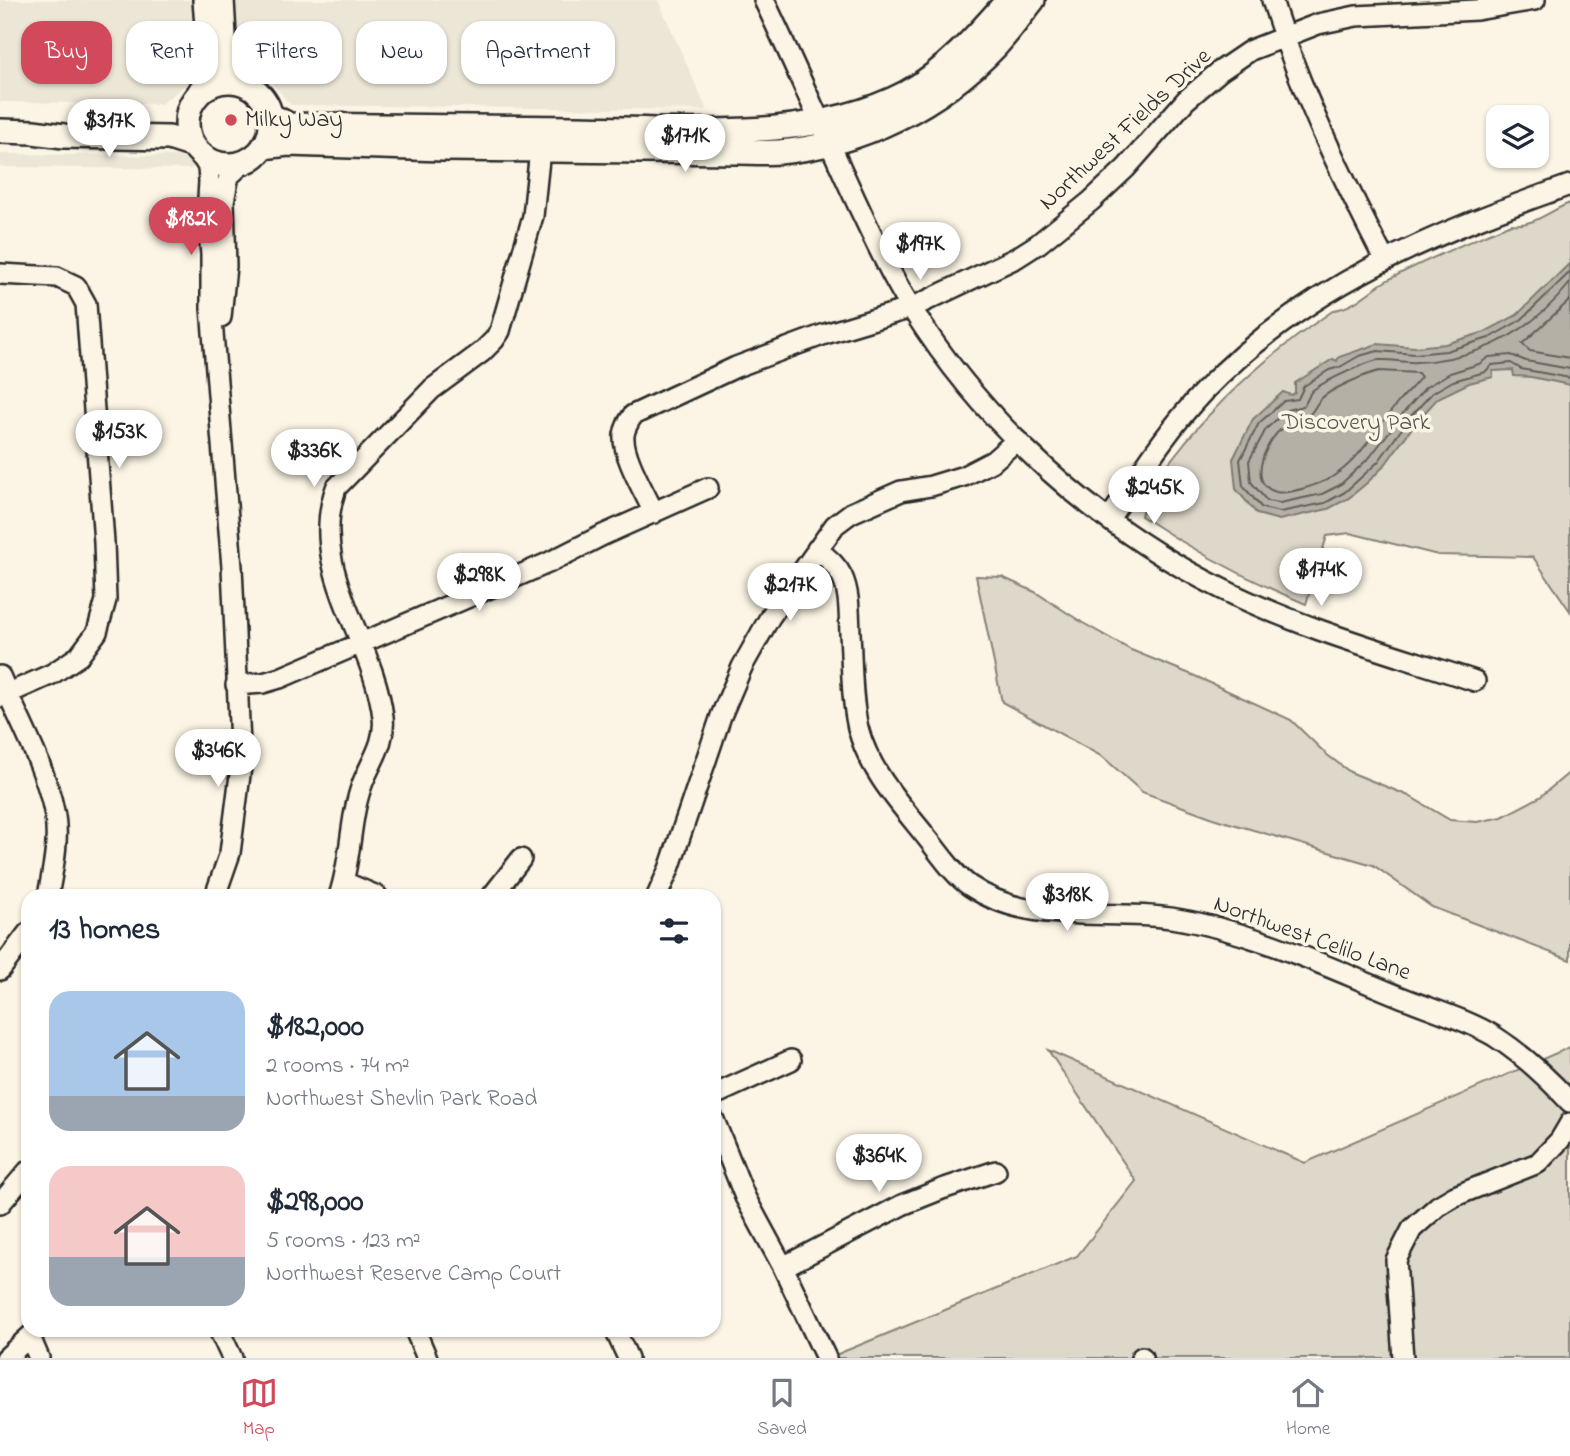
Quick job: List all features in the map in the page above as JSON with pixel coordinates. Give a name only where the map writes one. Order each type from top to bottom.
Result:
[{"type":"main road","points":[[197,150],[187,124],[194,103],[208,79],[210,65],[205,0]]},
{"type":"main road","points":[[222,0],[225,54],[232,68]]},
{"type":"main road","points":[[263,147],[288,144],[780,152],[908,92],[965,47],[1008,0]]},
{"type":"main road","points":[[270,115],[289,125],[863,133],[932,100],[967,74],[997,44],[1033,0]]},
{"type":"main road","points":[[33,132],[67,126],[168,122],[218,82],[232,82]]},
{"type":"main road","points":[[0,131],[64,136],[169,138],[197,150],[219,164],[243,163],[263,147],[271,126],[270,115],[259,94],[242,84]]},
{"type":"street","points":[[764,0],[824,133],[911,308],[957,376],[1017,440],[1063,482],[1110,519],[1158,553],[1223,590],[1334,635],[1475,681]]},
{"type":"street","points":[[1272,0],[1283,36],[1320,130],[1384,259]]},
{"type":"street","name":"Northwest Fields Drive","points":[[654,513],[623,438],[633,415],[645,407],[736,367],[825,334],[911,308],[977,278],[1038,244],[1118,176],[1186,100],[1220,71],[1251,50],[1318,24],[1356,16],[1477,10],[1535,0]]},
{"type":"street","points":[[197,150],[208,167],[209,181],[207,216],[211,254],[211,308],[232,567],[241,767],[230,853],[217,889]]},
{"type":"street","points":[[341,889],[357,800],[382,741],[384,719],[379,694],[340,589],[328,544],[330,505],[336,488],[432,389],[482,352],[500,331],[533,216],[540,150]]},
{"type":"street","points":[[216,349],[226,266],[224,201],[229,176],[243,163]]},
{"type":"street","points":[[1110,519],[1162,440],[1204,391],[1257,341],[1309,303],[1384,259],[1492,212],[1570,185]]},
{"type":"street","points":[[0,274],[57,277],[76,286],[86,304],[106,600],[97,632],[79,656],[52,674],[3,689],[41,770],[55,812],[55,861],[49,889]]},
{"type":"street","points":[[660,889],[721,716],[742,667],[770,617],[835,525],[851,513],[901,491],[964,476],[993,461],[1017,440]]},
{"type":"street","points":[[236,685],[263,683],[280,678],[548,563],[708,488]]},
{"type":"street","name":"Northwest Celilo Lane","points":[[817,549],[842,576],[848,594],[853,701],[859,730],[869,757],[884,783],[968,885],[994,901],[1026,910],[1051,914],[1108,913],[1168,918],[1222,927],[1330,967],[1491,1035],[1548,1077],[1570,1102]]},
{"type":"street","points":[[497,889],[521,859]]},
{"type":"street","points":[[0,970],[21,944]]},
{"type":"street","points":[[721,1092],[791,1060]]},
{"type":"street","points":[[1403,1358],[1396,1260],[1412,1229],[1438,1206],[1455,1196],[1538,1163],[1560,1140],[1570,1123]]},
{"type":"street","points":[[721,1137],[745,1197],[783,1267],[826,1358]]},
{"type":"street","points":[[783,1267],[902,1205],[996,1171]]},
{"type":"street","points":[[0,1203],[21,1179]]},
{"type":"street","points":[[6,1358],[29,1337]]},
{"type":"street","points":[[34,1337],[39,1358]]},
{"type":"street","points":[[222,1337],[232,1358]]},
{"type":"street","points":[[418,1337],[427,1358]]},
{"type":"street","points":[[618,1337],[628,1358]]},
{"type":"shaded area","points":[[0,0],[194,0],[194,21],[126,21],[126,84],[187,84],[161,104],[0,102]]},
{"type":"shaded area","points":[[232,0],[658,0],[707,110],[291,105],[272,84],[342,84],[342,21],[232,21],[231,38]]},
{"type":"shaded area","points":[[0,154],[192,156],[192,169],[0,167]]},
{"type":"green space","name":"Discovery Park","points":[[1570,203],[1570,611],[1533,557],[1438,555],[1350,533],[1327,536],[1306,604],[1222,564],[1141,516],[1146,499],[1159,476],[1210,414],[1248,376],[1312,326],[1334,310],[1355,302],[1416,265],[1511,224],[1535,221]]},
{"type":"green space","points":[[976,576],[1002,577],[1035,592],[1131,650],[1291,720],[1326,754],[1350,772],[1409,796],[1450,820],[1477,822],[1502,817],[1540,797],[1570,772],[1570,960],[1432,907],[1373,865],[1219,820],[1142,792],[1103,757],[1002,702]]},
{"type":"green space","points":[[1570,1047],[1570,1358],[828,1358],[1077,1256],[1136,1181],[1048,1050],[1305,1163]]},
{"type":"water","points":[[1570,263],[1570,385],[1514,376],[1513,370],[1493,371],[1493,377],[1469,383],[1438,398],[1417,421],[1384,466],[1349,498],[1328,509],[1279,520],[1257,514],[1236,489],[1233,459],[1253,419],[1283,392],[1291,395],[1295,393],[1295,383],[1333,359],[1337,361],[1339,357],[1377,344],[1415,347],[1445,344],[1485,332],[1517,315]]},
{"type":"place","name":"Milky Way","points":[[231,120]]}]
